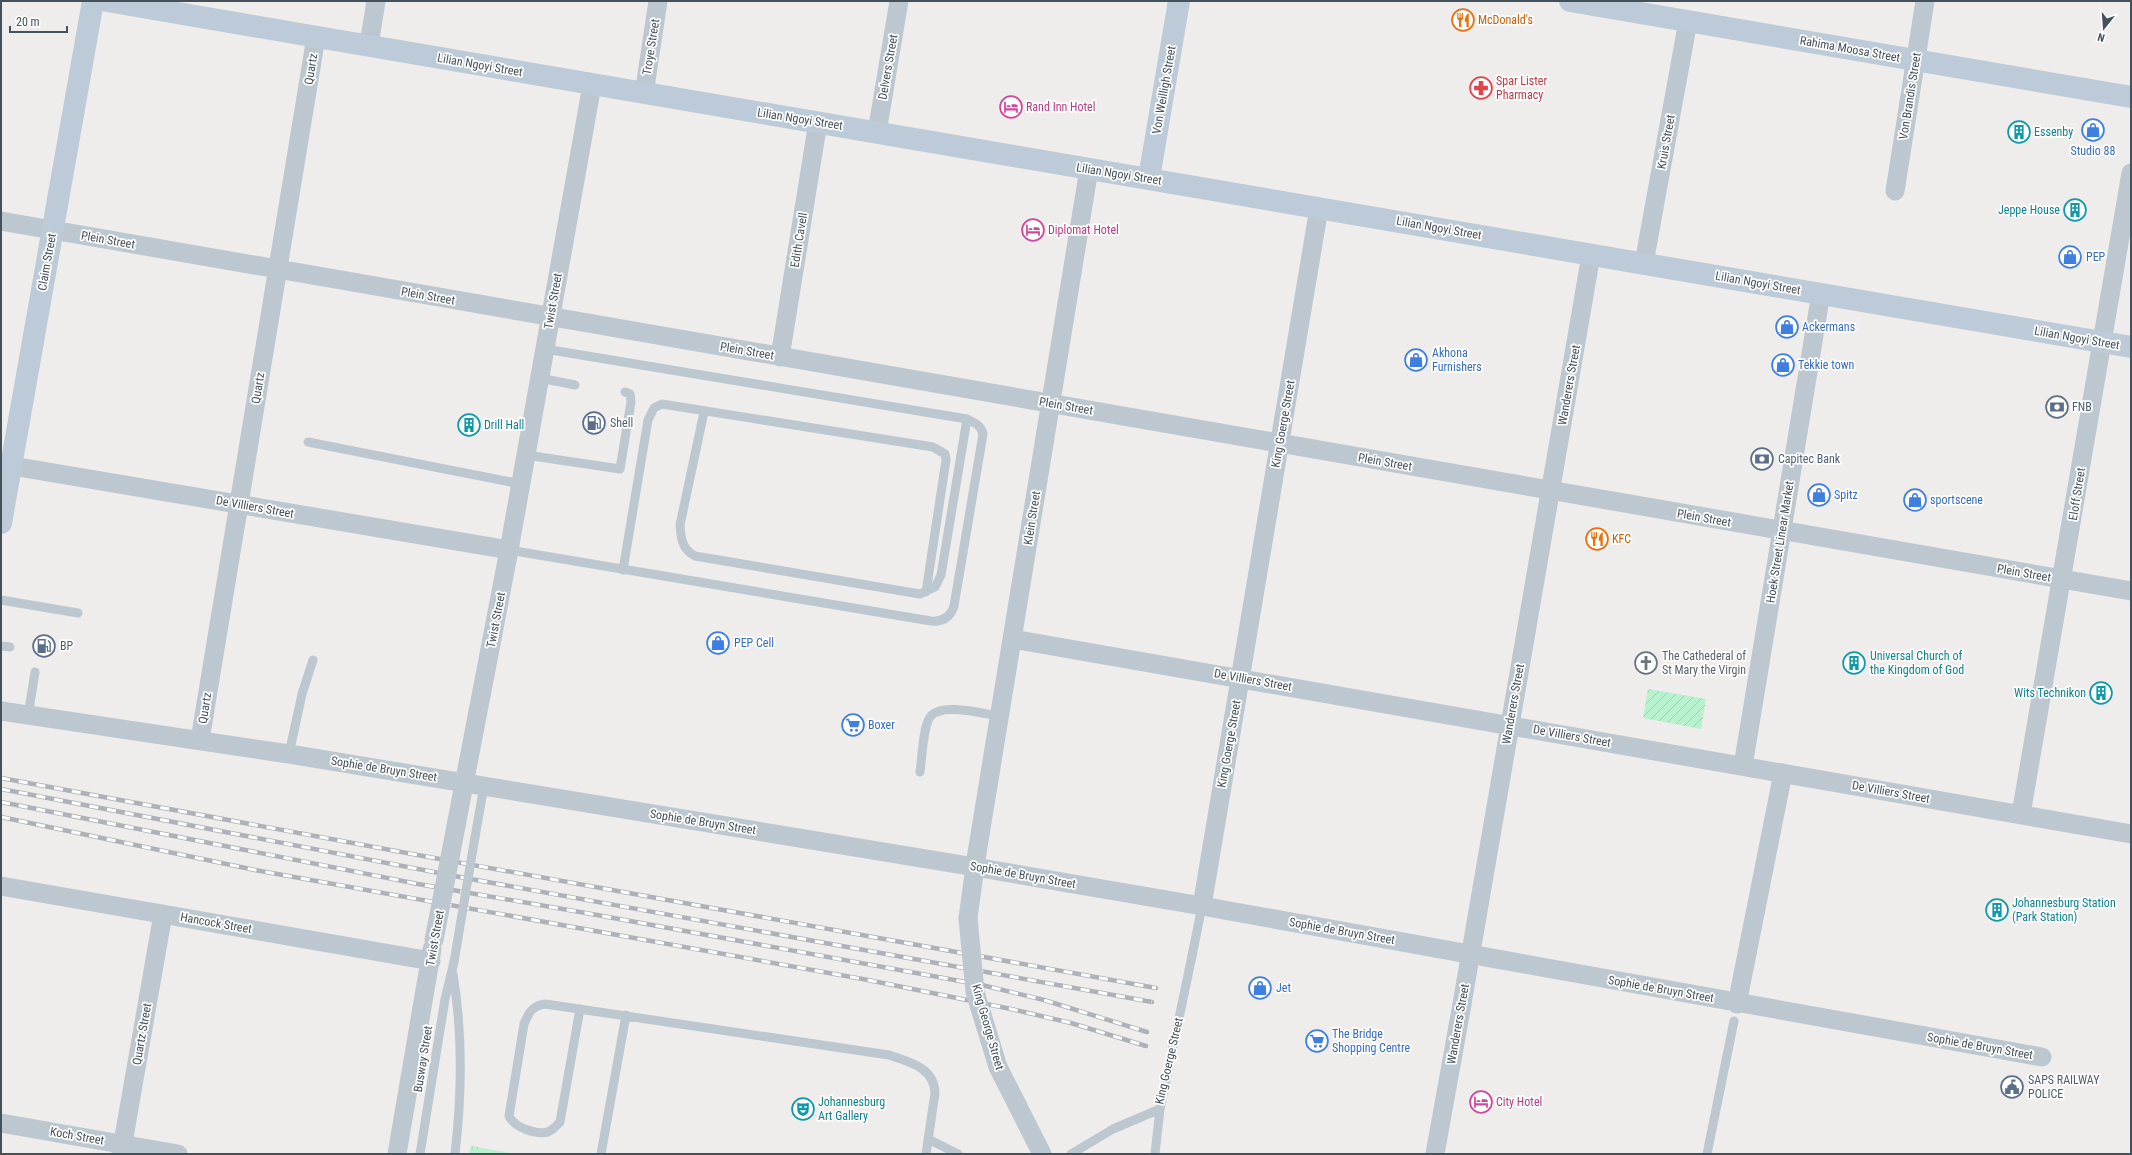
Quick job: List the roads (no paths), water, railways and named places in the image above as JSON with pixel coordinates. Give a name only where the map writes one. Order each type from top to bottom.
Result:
[{"type":"street","name":"Claim Street","points":[[1,523],[6,465],[53,230],[93,1]]},
{"type":"street","name":"Lilian Ngoyi Street","points":[[108,1],[369,45],[644,94],[1149,178],[2131,347]]},
{"type":"street","points":[[369,45],[376,1]]},
{"type":"street","name":"Troye Street","points":[[644,94],[658,1]]},
{"type":"street","name":"Delvers Street","points":[[877,132],[899,1]]},
{"type":"street","name":"Von Weilligh Street","points":[[1149,178],[1179,1]]},
{"type":"street","name":"Rahima Moosa Street","points":[[1570,1],[2131,97]]},
{"type":"street","name":"Von Brandis Street","points":[[1895,191],[1925,1]]},
{"type":"street","name":"Kruis Street","points":[[1644,263],[1688,21]]},
{"type":"street","name":"Quartz","points":[[200,740],[316,37]]},
{"type":"street","name":"Twist Street","points":[[397,1154],[430,961],[509,550],[592,85]]},
{"type":"street","name":"Edith Cavell","points":[[780,357],[818,122]]},
{"type":"street","name":"Klein Street","points":[[975,867],[1052,404],[1089,169]]},
{"type":"street","name":"Eloff Street","points":[[2021,814],[2131,173]]},
{"type":"street","name":"King Goerge Street","points":[[1202,906],[1319,208]]},
{"type":"street","name":"Plein Street","points":[[1,221],[550,318],[2131,591]]},
{"type":"street","name":"Wanderers Street","points":[[1435,1154],[1592,254]]},
{"type":"street","name":"Hoek Street Linear Market","points":[[1743,766],[1821,293]]},
{"type":"street","name":"De Villiers Street","points":[[6,465],[509,550]]},
{"type":"street","name":"De Villiers Street","points":[[1012,639],[2131,834]]},
{"type":"street","name":"Sophie de Bruyn Street","points":[[1,711],[200,740],[465,782],[975,867],[1471,954],[1735,1012],[2042,1057]]},
{"type":"street","points":[[1735,1012],[1783,773]]},
{"type":"street","name":"King George Street","points":[[975,867],[968,918],[975,992],[998,1068],[1042,1154]]},
{"type":"street","name":"Hancock Street","points":[[1,886],[430,961]]},
{"type":"street","name":"Quartz Street","points":[[122,1149],[163,914]]},
{"type":"street","name":"Koch Street","points":[[1,1123],[122,1149],[178,1154]]},
{"type":"lane","points":[[509,550],[939,622],[949,616],[954,606],[983,434],[980,426],[967,419],[545,349]]},
{"type":"lane","points":[[540,378],[575,385]]},
{"type":"lane","points":[[526,455],[620,469],[631,402],[630,394],[625,392]]},
{"type":"lane","points":[[623,570],[650,414],[654,408],[662,404],[704,412],[886,438],[933,447],[941,450],[945,454],[946,460],[926,592]]},
{"type":"lane","points":[[704,412],[680,525],[683,546],[688,552],[695,556],[920,594],[935,587],[941,575],[967,419]]},
{"type":"lane","points":[[308,442],[521,484]]},
{"type":"lane","points":[[1,600],[78,613]]},
{"type":"lane","points":[[289,754],[302,694],[313,660]]},
{"type":"lane","points":[[28,716],[35,672]]},
{"type":"lane","points":[[920,772],[927,724],[931,715],[941,709],[955,709],[999,716]]},
{"type":"lane","name":"Busway Street","points":[[420,1154],[445,999],[453,966],[484,786]]},
{"type":"lane","name":"King Goerge Street","points":[[1071,1154],[1113,1128],[1160,1106],[1202,906]]},
{"type":"lane","name":"Busway Street","points":[[453,966],[460,1049],[461,1103],[455,1154]]},
{"type":"lane","points":[[580,1009],[560,1122],[553,1130],[546,1132],[519,1127],[512,1122],[509,1116],[524,1024],[529,1011],[536,1006],[545,1004],[626,1015],[889,1055],[914,1064],[928,1073],[935,1083],[936,1093],[926,1154]]},
{"type":"lane","points":[[1707,1154],[1735,1012]]},
{"type":"lane","points":[[601,1154],[626,1015]]},
{"type":"lane","points":[[1155,1154],[1160,1106]]},
{"type":"lane","points":[[928,1138],[958,1154]]},
{"type":"railway","points":[[1,778],[423,856],[1156,988]]},
{"type":"railway","points":[[1,789],[465,878],[1152,1002]]},
{"type":"railway","points":[[1,802],[418,884],[982,985],[1044,1000],[1147,1032]]},
{"type":"railway","points":[[1,817],[255,870],[868,980],[1011,1009],[1071,1023],[1146,1046]]},
{"type":"place","name":"McDonald's","points":[[1463,20]]},
{"type":"place","name":"Spar Lister Pharmacy","points":[[1481,88]]},
{"type":"place","name":"Rand Inn Hotel","points":[[1011,107]]},
{"type":"place","name":"Studio 88","points":[[2093,130]]},
{"type":"place","name":"Essenby","points":[[2019,132]]},
{"type":"place","name":"Jeppe House","points":[[2075,210]]},
{"type":"place","name":"Diplomat Hotel","points":[[1033,230]]},
{"type":"place","name":"PEP","points":[[2070,257]]},
{"type":"place","name":"Ackermans","points":[[1787,327]]},
{"type":"place","name":"Akhona Furnishers","points":[[1416,360]]},
{"type":"place","name":"Tekkie town","points":[[1783,365]]},
{"type":"place","name":"FNB","points":[[2057,407]]},
{"type":"place","name":"Shell","points":[[594,423]]},
{"type":"place","name":"Drill Hall","points":[[469,425]]},
{"type":"place","name":"Capitec Bank","points":[[1762,459]]},
{"type":"place","name":"Spitz","points":[[1819,495]]},
{"type":"place","name":"sportscene","points":[[1915,500]]},
{"type":"place","name":"KFC","points":[[1597,539]]},
{"type":"place","name":"PEP Cell","points":[[718,643]]},
{"type":"place","name":"BP","points":[[44,646]]},
{"type":"place","name":"The Cathederal of St Mary the Virgin","points":[[1646,663]]},
{"type":"place","name":"Universal Church of the Kingdom of God","points":[[1854,663]]},
{"type":"place","name":"Wits Technikon","points":[[2101,693]]},
{"type":"place","name":"Boxer","points":[[853,725]]},
{"type":"place","name":"Johannesburg Station (Park Station)","points":[[1997,910]]},
{"type":"place","name":"Jet","points":[[1260,988]]},
{"type":"place","name":"The Bridge Shopping Centre","points":[[1317,1041]]},
{"type":"place","name":"SAPS RAILWAY POLICE","points":[[2012,1087]]},
{"type":"place","name":"City Hotel","points":[[1481,1102]]},
{"type":"place","name":"Johannesburg Art Gallery","points":[[803,1109]]}]
